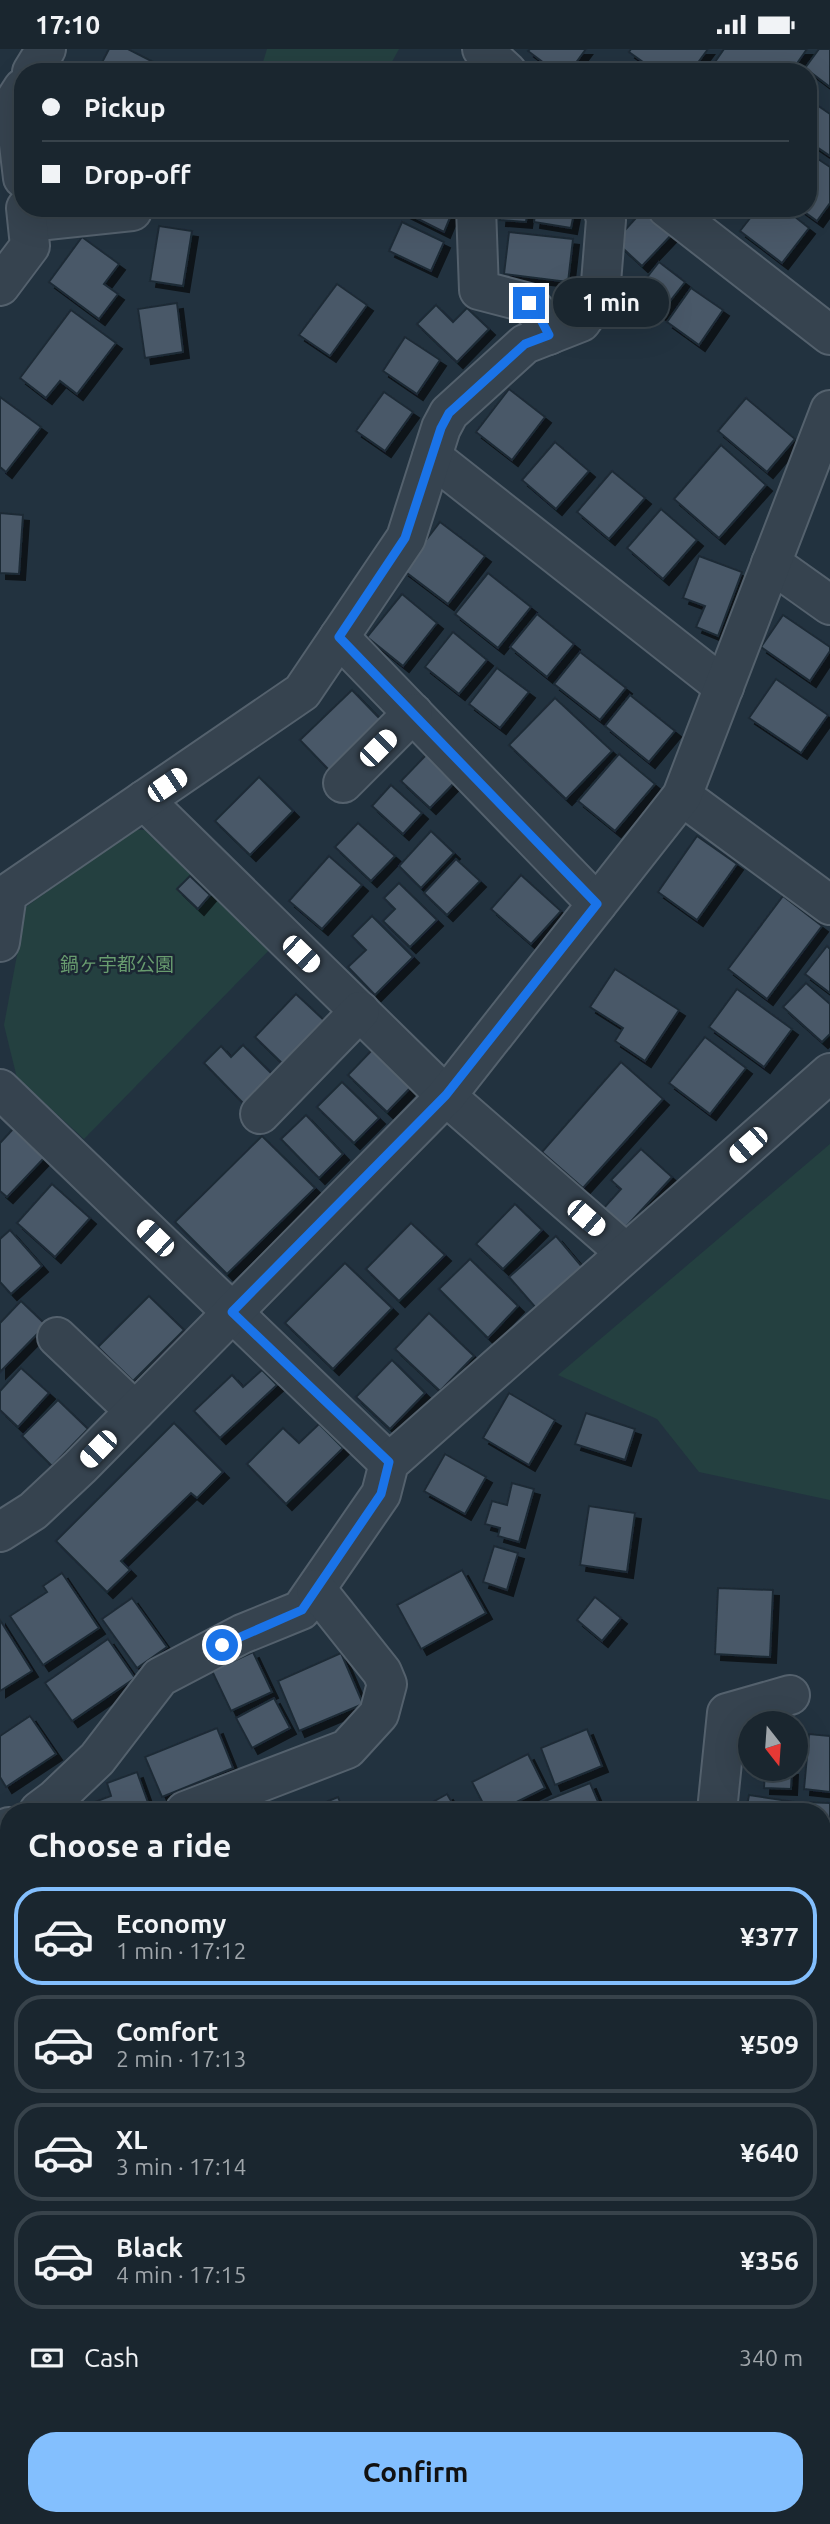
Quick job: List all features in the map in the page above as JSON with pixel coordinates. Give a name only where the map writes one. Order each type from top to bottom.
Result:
[{"type":"street","points":[[482,49],[497,63]]},
{"type":"street","points":[[0,286],[30,246],[27,217]]},
{"type":"street","points":[[476,217],[479,290],[529,303],[549,335]]},
{"type":"street","points":[[0,942],[7,894],[302,692],[405,538],[441,428],[449,413],[525,344],[581,321],[600,295],[605,217]]},
{"type":"street","points":[[706,220],[830,335]]},
{"type":"street","points":[[0,1532],[33,1511],[80,1468],[446,1095],[682,796],[830,410]]},
{"type":"street","points":[[432,457],[724,687]]},
{"type":"street","points":[[772,563],[830,605]]},
{"type":"street","points":[[339,637],[597,904]]},
{"type":"street","points":[[343,783],[413,713]]},
{"type":"street","points":[[682,796],[830,905]]},
{"type":"street","points":[[144,800],[446,1095],[626,1253]]},
{"type":"street","points":[[260,1114],[360,1011]]},
{"type":"street","points":[[50,1803],[97,1759],[160,1677],[242,1634],[302,1610],[381,1494],[389,1462],[830,1073]]},
{"type":"street","points":[[0,1089],[389,1462]]},
{"type":"street","points":[[57,1337],[135,1411]]},
{"type":"street","points":[[206,1803],[347,1749],[379,1714],[387,1683],[382,1672],[316,1589]]},
{"type":"street","points":[[718,1803],[727,1713],[790,1695]]},
{"type":"green space","points":[[267,49],[399,49],[391,63],[263,63]]},
{"type":"green space","name":"鍋ヶ宇都公園","points":[[132,830],[153,830],[276,943],[84,1139],[17,1078],[4,1025],[26,907]]},
{"type":"green space","points":[[830,1144],[830,1500],[699,1472],[657,1419],[558,1375]]},
{"type":"building","points":[[109,49],[128,49],[155,63],[102,63]]},
{"type":"building","points":[[586,49],[576,63],[544,63],[528,51]]},
{"type":"building","points":[[631,49],[708,49],[698,63],[644,63],[629,52]]},
{"type":"building","points":[[724,49],[807,49],[797,63],[714,63]]},
{"type":"building","points":[[819,49],[830,49],[830,87],[817,77],[817,63],[809,63]]},
{"type":"building","points":[[817,105],[830,114],[830,156],[817,147]]},
{"type":"building","points":[[817,158],[830,167],[830,203],[817,221],[811,217],[817,217]]},
{"type":"building","points":[[414,217],[450,217],[444,232]]},
{"type":"building","points":[[500,217],[527,217],[526,222],[500,220]]},
{"type":"building","points":[[535,217],[573,217],[571,228],[534,222]]},
{"type":"building","points":[[637,217],[660,217],[675,231],[642,266],[615,241]]},
{"type":"building","points":[[751,217],[795,217],[809,228],[782,263],[740,231]]},
{"type":"building","points":[[402,222],[444,242],[431,271],[389,251]]},
{"type":"building","points":[[159,226],[192,231],[183,286],[150,281]]},
{"type":"building","points":[[509,232],[573,239],[568,282],[504,274]]},
{"type":"building","points":[[82,237],[119,264],[104,284],[118,294],[99,319],[49,282]]},
{"type":"building","points":[[659,262],[685,282],[660,314],[634,294]]},
{"type":"building","points":[[337,284],[367,305],[330,356],[299,335]]},
{"type":"building","points":[[691,288],[723,310],[699,345],[667,322]]},
{"type":"building","points":[[177,303],[183,352],[145,358],[138,309]]},
{"type":"building","points":[[436,305],[453,322],[467,308],[489,329],[457,362],[417,324]]},
{"type":"building","points":[[71,310],[116,343],[77,394],[60,381],[46,398],[20,378]]},
{"type":"building","points":[[405,337],[440,360],[417,394],[383,371]]},
{"type":"building","points":[[509,389],[545,417],[512,460],[476,432]]},
{"type":"building","points":[[384,392],[413,412],[385,451],[356,431]]},
{"type":"building","points":[[0,397],[41,427],[6,472],[0,467]]},
{"type":"building","points":[[746,398],[795,439],[767,472],[718,431]]},
{"type":"building","points":[[555,442],[589,471],[556,509],[522,480]]},
{"type":"building","points":[[721,445],[766,485],[719,538],[674,499]]},
{"type":"building","points":[[612,471],[645,498],[609,539],[577,512]]},
{"type":"building","points":[[661,509],[697,540],[663,579],[627,548]]},
{"type":"building","points":[[0,513],[23,515],[19,574],[0,573]]},
{"type":"building","points":[[440,522],[485,556],[448,604],[403,570]]},
{"type":"building","points":[[699,556],[742,572],[718,636],[696,627],[705,606],[683,598]]},
{"type":"building","points":[[488,573],[531,607],[498,648],[455,614]]},
{"type":"building","points":[[402,594],[437,623],[403,666],[367,637]]},
{"type":"building","points":[[537,614],[574,644],[547,677],[510,647]]},
{"type":"building","points":[[783,615],[830,647],[810,681],[761,647]]},
{"type":"building","points":[[453,632],[487,660],[459,694],[425,667]]},
{"type":"building","points":[[580,652],[626,688],[600,720],[554,684]]},
{"type":"building","points":[[497,668],[529,692],[500,728],[469,704]]},
{"type":"building","points":[[776,679],[828,715],[801,753],[749,718]]},
{"type":"building","points":[[352,690],[383,722],[331,772],[300,740]]},
{"type":"building","points":[[630,695],[675,731],[649,762],[605,726]]},
{"type":"building","points":[[555,698],[612,751],[566,799],[509,745]]},
{"type":"building","points":[[427,754],[455,782],[430,808],[401,781]]},
{"type":"building","points":[[619,754],[655,784],[615,831],[578,801]]},
{"type":"building","points":[[259,777],[293,811],[250,855],[215,821]]},
{"type":"building","points":[[391,785],[422,813],[403,834],[372,806]]},
{"type":"building","points":[[358,823],[395,856],[371,881],[335,847]]},
{"type":"building","points":[[431,831],[454,853],[421,888],[399,866]]},
{"type":"building","points":[[697,836],[737,864],[697,920],[658,892]]},
{"type":"building","points":[[329,856],[362,885],[322,929],[289,901]]},
{"type":"building","points":[[456,859],[480,881],[447,915],[424,893]]},
{"type":"building","points":[[521,875],[561,911],[531,944],[491,909]]},
{"type":"building","points":[[190,876],[210,895],[198,909],[177,889]]},
{"type":"building","points":[[399,883],[437,920],[410,947],[383,921],[395,909],[384,898]]},
{"type":"building","points":[[783,896],[822,926],[767,999],[728,969]]},
{"type":"building","points":[[372,916],[413,957],[375,995],[348,967],[366,950],[352,936]]},
{"type":"building","points":[[827,946],[830,949],[830,993],[805,974]]},
{"type":"building","points":[[615,969],[679,1010],[645,1061],[615,1041],[623,1028],[590,1007]]},
{"type":"building","points":[[806,983],[830,1004],[830,1034],[822,1042],[783,1007]]},
{"type":"building","points":[[737,989],[792,1029],[764,1067],[709,1027]]},
{"type":"building","points":[[296,994],[328,1024],[286,1067],[255,1037]]},
{"type":"building","points":[[705,1037],[746,1068],[710,1114],[669,1083]]},
{"type":"building","points":[[243,1045],[273,1075],[244,1104],[204,1063],[221,1046],[231,1057]]},
{"type":"building","points":[[374,1048],[413,1085],[387,1112],[348,1075]]},
{"type":"building","points":[[621,1062],[663,1099],[583,1188],[542,1152]]},
{"type":"building","points":[[342,1082],[379,1118],[354,1143],[317,1107]]},
{"type":"building","points":[[306,1115],[343,1154],[319,1178],[281,1139]]},
{"type":"building","points":[[13,1129],[44,1158],[7,1197],[0,1191],[0,1143]]},
{"type":"building","points":[[262,1136],[315,1188],[227,1274],[175,1222]]},
{"type":"building","points":[[641,1149],[672,1177],[624,1229],[602,1210],[621,1189],[611,1180]]},
{"type":"building","points":[[52,1184],[90,1218],[55,1257],[17,1223]]},
{"type":"building","points":[[515,1204],[542,1230],[503,1269],[476,1244]]},
{"type":"building","points":[[411,1223],[445,1255],[399,1301],[366,1269]]},
{"type":"building","points":[[10,1230],[42,1266],[11,1294],[0,1282],[0,1239]]},
{"type":"building","points":[[556,1236],[583,1268],[536,1308],[509,1277]]},
{"type":"building","points":[[470,1259],[518,1306],[488,1338],[439,1289]]},
{"type":"building","points":[[345,1263],[392,1308],[333,1369],[285,1323]]},
{"type":"building","points":[[149,1296],[184,1330],[133,1381],[98,1347]]},
{"type":"building","points":[[21,1301],[46,1325],[0,1372],[0,1323]]},
{"type":"building","points":[[429,1313],[474,1356],[440,1391],[395,1349]]},
{"type":"building","points":[[392,1360],[425,1393],[390,1429],[356,1397]]},
{"type":"building","points":[[21,1368],[49,1393],[18,1427],[0,1410],[0,1391]]},
{"type":"building","points":[[262,1370],[277,1385],[220,1438],[194,1411],[232,1375],[243,1387]]},
{"type":"building","points":[[509,1393],[555,1420],[529,1465],[483,1438]]},
{"type":"building","points":[[58,1400],[88,1429],[52,1466],[22,1436]]},
{"type":"building","points":[[586,1413],[635,1429],[625,1460],[575,1444]]},
{"type":"building","points":[[174,1423],[223,1472],[197,1498],[191,1493],[121,1561],[130,1570],[107,1592],[56,1541]]},
{"type":"building","points":[[319,1424],[343,1448],[286,1504],[247,1464],[283,1428],[299,1443]]},
{"type":"building","points":[[445,1454],[486,1477],[465,1514],[424,1491]]},
{"type":"building","points":[[512,1483],[534,1489],[519,1542],[498,1536],[500,1528],[485,1524],[492,1501],[507,1505]]},
{"type":"building","points":[[589,1506],[635,1513],[627,1572],[580,1565]]},
{"type":"building","points":[[494,1546],[518,1553],[507,1590],[483,1582]]},
{"type":"building","points":[[462,1570],[486,1613],[421,1649],[397,1605]]},
{"type":"building","points":[[62,1573],[99,1628],[43,1665],[10,1616],[47,1592],[43,1586]]},
{"type":"building","points":[[718,1588],[773,1590],[770,1657],[715,1654]]},
{"type":"building","points":[[595,1597],[621,1618],[602,1641],[577,1620]]},
{"type":"building","points":[[132,1598],[167,1647],[137,1668],[102,1619]]},
{"type":"building","points":[[0,1620],[32,1671],[0,1691]]},
{"type":"building","points":[[108,1639],[135,1678],[72,1721],[45,1683]]},
{"type":"building","points":[[253,1652],[272,1692],[231,1711],[212,1671]]},
{"type":"building","points":[[341,1653],[363,1704],[299,1731],[278,1681]]},
{"type":"building","points":[[274,1698],[290,1728],[252,1748],[236,1718]]},
{"type":"building","points":[[30,1716],[56,1754],[6,1787],[0,1777],[0,1736]]},
{"type":"building","points":[[217,1728],[233,1768],[162,1797],[145,1757]]},
{"type":"building","points":[[587,1729],[602,1766],[555,1785],[541,1748]]},
{"type":"building","points":[[809,1734],[830,1736],[830,1792],[804,1789],[805,1781],[808,1781]]},
{"type":"building","points":[[528,1754],[545,1788],[514,1803],[483,1803],[472,1782]]},
{"type":"building","points":[[137,1772],[148,1803],[92,1803],[111,1796],[107,1783]]},
{"type":"building","points":[[764,1781],[791,1781],[791,1789],[764,1788]]},
{"type":"building","points":[[590,1783],[599,1803],[540,1803]]},
{"type":"building","points":[[447,1794],[452,1803],[431,1803]]},
{"type":"building","points":[[749,1795],[795,1802],[795,1803],[748,1803]]},
{"type":"building","points":[[338,1797],[341,1803],[323,1803]]},
{"type":"route","points":[[222,1645],[302,1610],[381,1494],[389,1462],[232,1312],[446,1095],[597,904],[339,637],[405,538],[441,428],[449,413],[525,344],[549,335],[529,303]]}]
